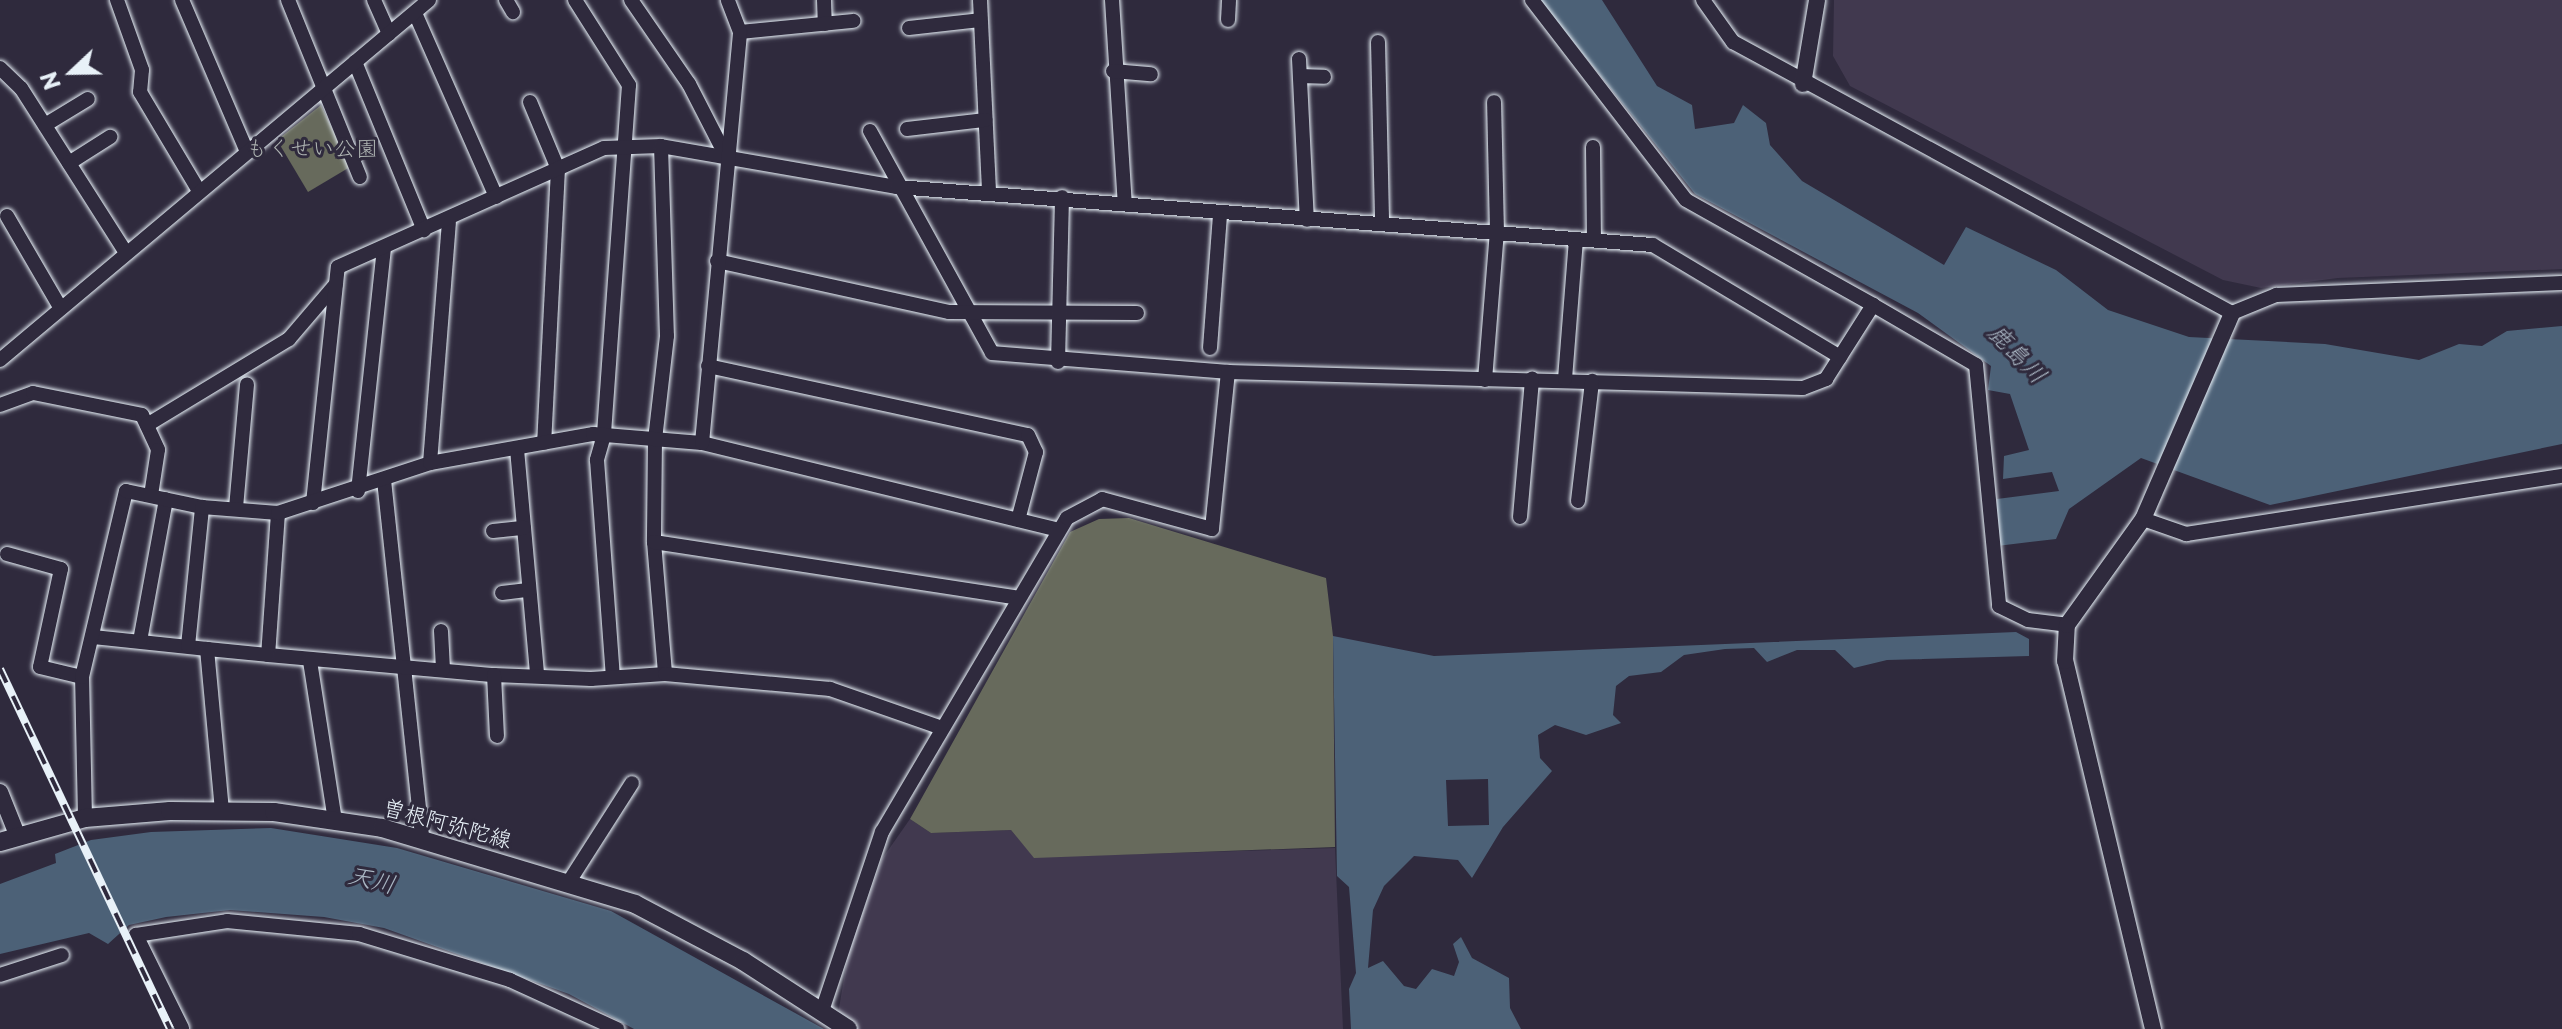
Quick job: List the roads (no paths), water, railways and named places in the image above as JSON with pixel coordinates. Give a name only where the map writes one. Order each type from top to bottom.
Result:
[{"type":"main road","name":"曽根阿弥陀線","points":[[9,840],[85,818],[222,810],[335,820],[422,837],[570,880],[683,927],[823,1008],[848,1029]]},
{"type":"street","points":[[117,0],[142,70],[140,92],[199,191]]},
{"type":"street","points":[[182,0],[247,152]]},
{"type":"street","points":[[288,0],[322,91],[360,177]]},
{"type":"street","points":[[374,0],[389,34]]},
{"type":"street","points":[[0,337],[4,356],[125,251],[429,0]]},
{"type":"street","points":[[575,0],[629,85],[604,435],[597,460],[613,676]]},
{"type":"street","points":[[631,0],[689,84],[725,155]]},
{"type":"street","points":[[702,443],[725,155],[740,32],[728,0]]},
{"type":"street","points":[[824,0],[825,24]]},
{"type":"street","points":[[980,0],[989,190]]},
{"type":"street","points":[[1112,0],[1113,71],[1125,204]]},
{"type":"street","points":[[1228,20],[1229,0]]},
{"type":"street","points":[[1532,0],[1686,200],[1976,365],[1999,606],[2028,620],[2067,625]]},
{"type":"street","points":[[1703,0],[1733,42],[1803,84],[2232,313]]},
{"type":"street","points":[[1803,84],[1817,0]]},
{"type":"street","points":[[415,13],[496,197]]},
{"type":"street","points":[[909,28],[980,20]]},
{"type":"street","points":[[740,32],[853,21]]},
{"type":"street","points":[[1378,42],[1382,224]]},
{"type":"street","points":[[1299,59],[1307,220]]},
{"type":"street","points":[[355,62],[424,230]]},
{"type":"street","points":[[0,68],[45,125],[125,251]]},
{"type":"street","points":[[1113,71],[1151,74]]},
{"type":"street","points":[[1300,76],[1324,77]]},
{"type":"street","points":[[45,125],[88,99]]},
{"type":"street","points":[[530,102],[558,169],[544,443]]},
{"type":"street","points":[[1485,380],[1497,232],[1494,102]]},
{"type":"street","points":[[907,129],[985,120]]},
{"type":"street","points":[[1285,126],[1302,125]]},
{"type":"street","points":[[870,131],[897,187],[992,353],[1058,362],[1228,372],[1803,388],[1826,379],[1873,305]]},
{"type":"street","points":[[69,163],[110,137]]},
{"type":"street","points":[[661,146],[667,336],[655,439],[654,542],[665,674]]},
{"type":"street","points":[[313,503],[338,267],[424,230],[449,223],[496,197],[604,148],[661,146],[897,187],[989,190],[1220,214],[1653,245],[1840,357]]},
{"type":"street","points":[[1593,147],[1594,240]]},
{"type":"street","points":[[1058,362],[1062,197]]},
{"type":"street","points":[[1210,348],[1220,214]]},
{"type":"street","points":[[7,216],[60,307]]},
{"type":"street","points":[[430,463],[449,223]]},
{"type":"street","points":[[1565,379],[1576,239]]},
{"type":"street","points":[[358,491],[384,247]]},
{"type":"street","points":[[717,261],[949,312],[965,309],[1137,313]]},
{"type":"street","points":[[2153,1029],[2065,661],[2067,625],[2143,519],[2232,313],[2276,295],[2562,283]]},
{"type":"street","points":[[147,425],[289,339],[336,284]]},
{"type":"street","points":[[708,366],[1028,435],[1036,452],[1018,520]]},
{"type":"street","points":[[823,1008],[870,859],[939,727],[1015,597],[1067,518],[1102,499],[1212,529],[1228,372]]},
{"type":"street","points":[[1520,517],[1529,496],[1532,379]]},
{"type":"street","points":[[1578,501],[1592,381]]},
{"type":"street","points":[[236,508],[247,384]]},
{"type":"street","points":[[0,405],[33,393],[142,415],[158,450],[151,495]]},
{"type":"street","points":[[85,818],[82,677],[126,491],[202,507],[278,513],[358,491],[430,463],[604,435],[702,443],[1059,530]]},
{"type":"street","points":[[517,449],[537,675]]},
{"type":"street","points":[[2143,519],[2186,534],[2562,476]]},
{"type":"street","points":[[384,480],[400,665],[422,837]]},
{"type":"street","points":[[140,641],[166,499]]},
{"type":"street","points":[[188,646],[202,507]]},
{"type":"street","points":[[268,655],[278,513]]},
{"type":"street","points":[[493,531],[524,528]]},
{"type":"street","points":[[654,542],[1015,597]]},
{"type":"street","points":[[7,554],[61,569],[40,667],[82,677]]},
{"type":"street","points":[[502,593],[528,590]]},
{"type":"street","points":[[441,631],[443,669]]},
{"type":"street","points":[[93,637],[310,661],[400,665],[494,675],[665,674],[830,689],[939,727]]},
{"type":"street","points":[[207,649],[222,810]]},
{"type":"street","points":[[310,661],[335,820]]},
{"type":"street","points":[[494,675],[497,736]]},
{"type":"street","points":[[570,880],[632,783]]},
{"type":"street","points":[[0,792],[9,840]]},
{"type":"street","points":[[182,1028],[136,935],[227,921],[359,934],[510,980],[617,1029]]},
{"type":"street","points":[[0,975],[62,955]]},
{"type":"water","name":"鹿島川","points":[[1540,0],[1602,0],[1657,86],[1692,105],[1695,129],[1734,123],[1743,105],[1766,123],[1770,145],[1802,181],[1944,265],[1966,227],[2056,270],[2108,310],[2189,337],[2325,344],[2419,360],[2459,344],[2482,346],[2507,331],[2562,326],[2562,444],[2270,505],[2141,458],[2069,509],[2056,539],[1997,546],[1997,499],[2059,491],[2052,472],[2003,479],[2004,456],[2029,450],[2010,394],[1988,390],[1991,366],[1918,313],[1695,194]]},
{"type":"water","points":[[2016,632],[2029,639],[2029,656],[1887,660],[1854,668],[1835,650],[1797,650],[1767,662],[1754,648],[1725,649],[1684,655],[1661,672],[1629,676],[1616,686],[1613,715],[1621,723],[1586,735],[1555,725],[1538,735],[1540,758],[1552,771],[1503,827],[1472,878],[1458,860],[1414,856],[1384,886],[1373,910],[1368,968],[1383,961],[1404,986],[1416,989],[1432,969],[1454,976],[1459,962],[1453,944],[1461,937],[1472,958],[1509,978],[1510,1008],[1521,1029],[1351,1029],[1349,989],[1356,973],[1349,887],[1337,876],[1333,636],[1434,656]],"holes":[[[1488,779],[1489,825],[1448,826],[1446,780]]]},
{"type":"water","name":"天川","points":[[271,828],[397,848],[611,911],[824,1029],[634,1029],[569,994],[384,928],[324,917],[230,910],[166,917],[129,925],[108,944],[89,933],[0,954],[0,884],[56,863],[55,854],[91,840],[151,832]]},
{"type":"railway","points":[[0,669],[170,1029]]},
{"type":"park label","name":"もくせい公園","points":[[312,147]]}]
